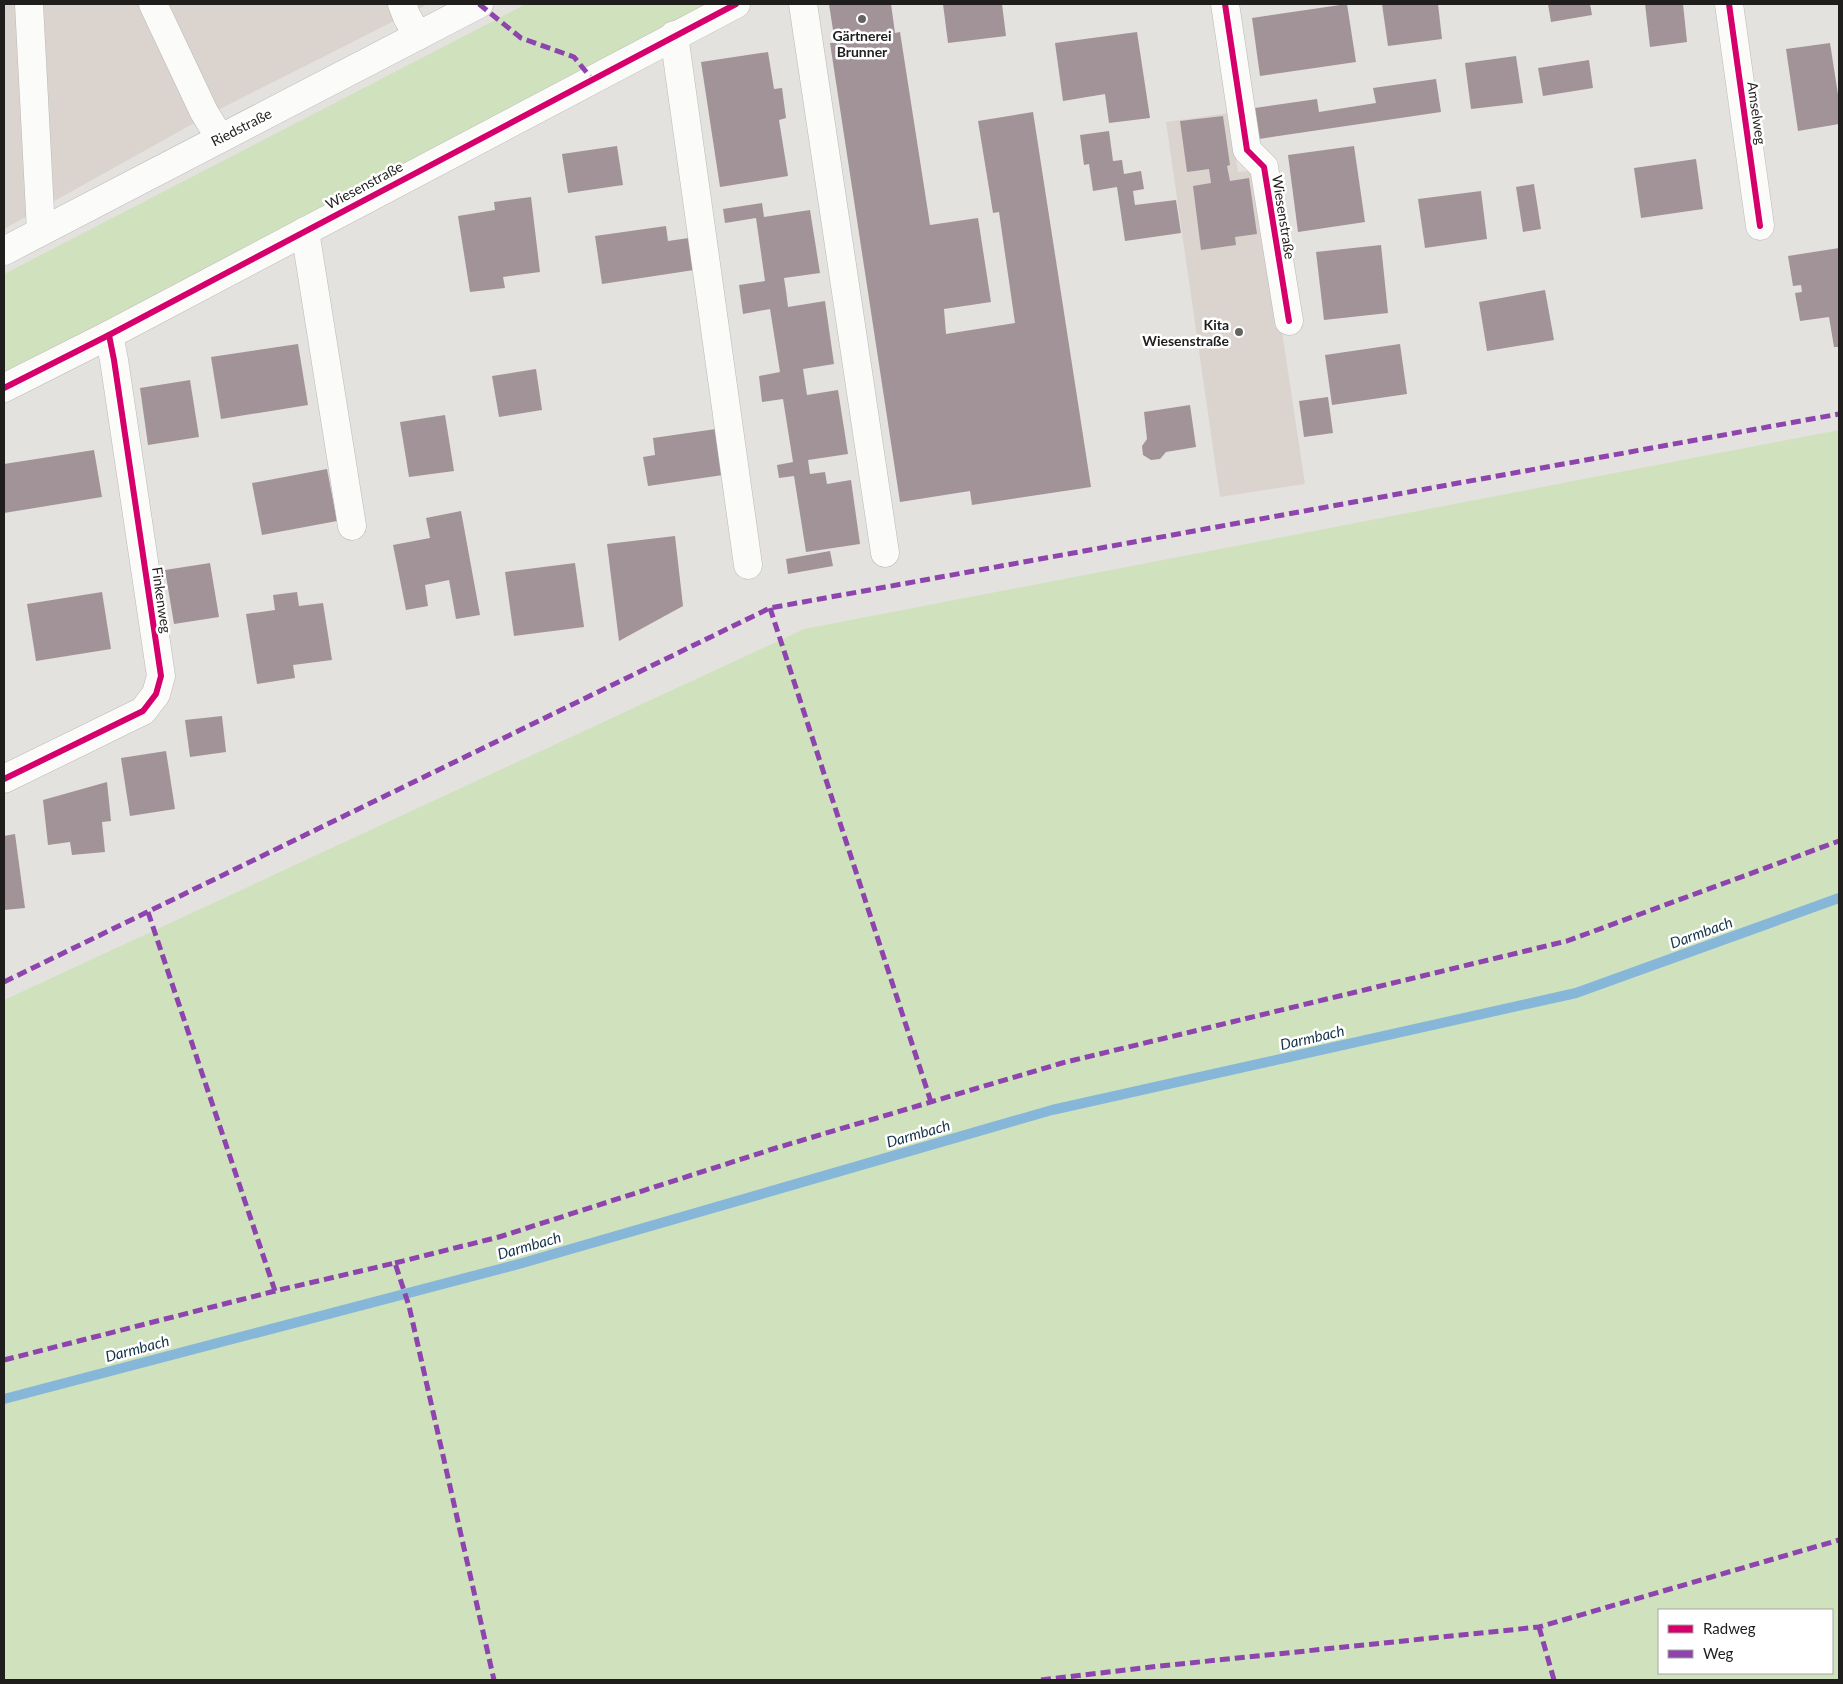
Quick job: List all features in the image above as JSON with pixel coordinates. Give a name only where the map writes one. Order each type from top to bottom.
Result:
[{"type":"street","points":[[29,4],[41,231]]},
{"type":"street","points":[[153,4],[204,112],[220,138]]},
{"type":"street","points":[[402,4],[418,36]]},
{"type":"street","name":"Riedstraße","points":[[4,251],[479,4]]},
{"type":"street","name":"Wiesenstraße","points":[[4,388],[109,335],[674,35],[736,4]]},
{"type":"street","points":[[803,4],[884,553]]},
{"type":"street","name":"Wiesenstraße","points":[[1225,4],[1247,150],[1264,167],[1289,321]]},
{"type":"street","name":"Amselweg","points":[[1729,4],[1760,226]]},
{"type":"street","points":[[674,35],[748,565]]},
{"type":"street","points":[[305,231],[352,526]]},
{"type":"street","name":"Finkenweg","points":[[4,779],[143,711],[156,694],[160,676],[116,369],[109,335]]},
{"type":"shaded area","points":[[4,4],[428,4],[216,111],[4,229]]},
{"type":"shaded area","name":"Kita Wiesenstraße","points":[[1229,113],[1238,172],[1248,171],[1259,179],[1305,484],[1220,497],[1166,122]]},
{"type":"green space","points":[[526,4],[707,4],[4,374],[4,274]]},
{"type":"green space","points":[[1839,430],[1839,1680],[4,1680],[4,1000],[804,629]]},
{"type":"building","points":[[829,4],[891,4],[895,33],[900,32],[930,225],[978,218],[991,302],[944,309],[946,334],[1015,323],[999,212],[993,213],[978,121],[1033,112],[1091,487],[972,505],[970,491],[900,502],[830,43],[835,43]]},
{"type":"building","points":[[943,4],[1002,4],[1006,36],[948,43]]},
{"type":"building","points":[[1347,4],[1356,62],[1260,76],[1252,18]]},
{"type":"building","points":[[1382,4],[1438,4],[1442,39],[1388,46]]},
{"type":"building","points":[[1548,4],[1590,4],[1592,15],[1551,22]]},
{"type":"building","points":[[1645,4],[1683,4],[1687,42],[1650,47]]},
{"type":"building","points":[[1137,32],[1150,118],[1109,123],[1105,94],[1063,101],[1055,43]]},
{"type":"building","points":[[1830,43],[1839,101],[1839,124],[1798,131],[1786,49]]},
{"type":"building","points":[[768,52],[774,89],[782,88],[786,118],[779,120],[788,176],[720,187],[701,62]]},
{"type":"building","points":[[1516,56],[1523,103],[1471,109],[1465,63]]},
{"type":"building","points":[[1589,60],[1593,88],[1543,96],[1538,68]]},
{"type":"building","points":[[1436,79],[1441,112],[1259,139],[1255,108],[1317,99],[1319,112],[1376,103],[1373,88]]},
{"type":"building","points":[[1223,116],[1230,165],[1227,166],[1230,181],[1249,178],[1257,234],[1235,237],[1236,245],[1201,250],[1193,186],[1211,183],[1209,169],[1187,172],[1180,121]]},
{"type":"building","points":[[1109,131],[1113,161],[1122,160],[1124,174],[1141,171],[1144,189],[1133,191],[1135,205],[1176,200],[1181,233],[1125,241],[1117,187],[1093,191],[1089,164],[1084,165],[1080,135]]},
{"type":"building","points":[[617,146],[623,185],[568,193],[562,154]]},
{"type":"building","points":[[1354,146],[1365,222],[1298,232],[1288,155]]},
{"type":"building","points":[[1696,159],[1703,209],[1641,218],[1634,168]]},
{"type":"building","points":[[1534,184],[1541,229],[1523,232],[1516,187]]},
{"type":"building","points":[[1481,191],[1487,239],[1425,248],[1418,199]]},
{"type":"building","points":[[531,197],[540,272],[503,277],[505,288],[470,292],[458,216],[495,210],[494,202]]},
{"type":"building","points":[[762,203],[764,217],[810,210],[820,273],[784,278],[788,307],[825,301],[834,364],[803,369],[807,395],[838,390],[848,454],[808,460],[810,474],[825,472],[827,484],[851,480],[860,544],[806,552],[794,476],[779,478],[777,465],[793,462],[783,399],[762,402],[759,376],[780,372],[770,309],[743,314],[739,285],[765,281],[756,218],[725,223],[723,209]]},
{"type":"building","points":[[666,226],[668,241],[689,238],[694,270],[602,284],[595,236]]},
{"type":"building","points":[[1381,245],[1388,313],[1324,320],[1316,252]]},
{"type":"building","points":[[1839,248],[1839,347],[1834,347],[1829,317],[1800,321],[1795,293],[1802,292],[1801,285],[1793,286],[1788,256]]},
{"type":"building","points":[[1545,290],[1554,340],[1487,351],[1479,302]]},
{"type":"building","points":[[298,344],[308,405],[221,419],[211,357]]},
{"type":"building","points":[[1400,344],[1407,394],[1332,405],[1325,355]]},
{"type":"building","points":[[536,369],[542,410],[499,417],[492,376]]},
{"type":"building","points":[[190,380],[199,437],[148,445],[140,388]]},
{"type":"building","points":[[1328,397],[1333,433],[1304,437],[1299,401]]},
{"type":"building","points":[[1190,405],[1196,447],[1166,452],[1160,459],[1151,460],[1143,455],[1142,446],[1147,439],[1144,412]]},
{"type":"building","points":[[445,415],[454,471],[409,477],[400,422]]},
{"type":"building","points":[[716,429],[723,475],[648,486],[643,457],[655,455],[653,438]]},
{"type":"building","points":[[94,450],[102,497],[4,513],[4,464]]},
{"type":"building","points":[[327,469],[337,521],[262,535],[252,483]]},
{"type":"building","points":[[461,511],[480,615],[456,619],[449,580],[425,585],[428,606],[406,610],[393,545],[430,538],[426,518]]},
{"type":"building","points":[[675,536],[683,606],[619,641],[607,544]]},
{"type":"building","points":[[830,551],[833,566],[788,574],[786,559]]},
{"type":"building","points":[[210,563],[219,617],[174,624],[165,570]]},
{"type":"building","points":[[575,563],[584,627],[514,636],[505,572]]},
{"type":"building","points":[[102,592],[111,649],[36,661],[27,604]]},
{"type":"building","points":[[297,592],[299,606],[323,603],[332,660],[293,665],[295,678],[257,684],[246,614],[275,610],[273,595]]},
{"type":"building","points":[[222,716],[226,752],[190,757],[185,720]]},
{"type":"building","points":[[166,751],[175,809],[130,816],[121,758]]},
{"type":"building","points":[[107,782],[111,821],[102,822],[105,852],[72,855],[70,842],[48,845],[43,800]]},
{"type":"building","points":[[15,834],[25,908],[4,910],[4,836]]},
{"type":"waterway","name":"Darmbach","points":[[4,1399],[519,1264],[1052,1110],[1576,993],[1839,898]]},
{"type":"marked path","points":[[479,4],[521,38],[574,57],[592,79]]},
{"type":"marked path","points":[[4,982],[770,608],[1839,414]]},
{"type":"marked path","points":[[770,608],[931,1102]]},
{"type":"marked path","points":[[395,1263],[499,1237],[776,1148],[1062,1063],[1567,941],[1839,841]]},
{"type":"marked path","points":[[148,912],[275,1291],[395,1263],[409,1306],[494,1680]]},
{"type":"marked path","points":[[4,1360],[275,1291]]},
{"type":"marked path","points":[[1041,1680],[1539,1627],[1839,1540]]},
{"type":"marked path","points":[[1539,1627],[1554,1680]]},
{"type":"cycle path","points":[[4,388],[109,335],[736,4]]},
{"type":"cycle path","points":[[1225,4],[1247,150],[1264,167],[1289,321]]},
{"type":"cycle path","points":[[1729,4],[1760,226]]},
{"type":"cycle path","points":[[4,779],[143,711],[156,694],[161,676],[109,335]]},
{"type":"place","name":"Gärtnerei Brunner","points":[[862,19]]},
{"type":"place","name":"Kita Wiesenstraße","points":[[1239,332]]}]
